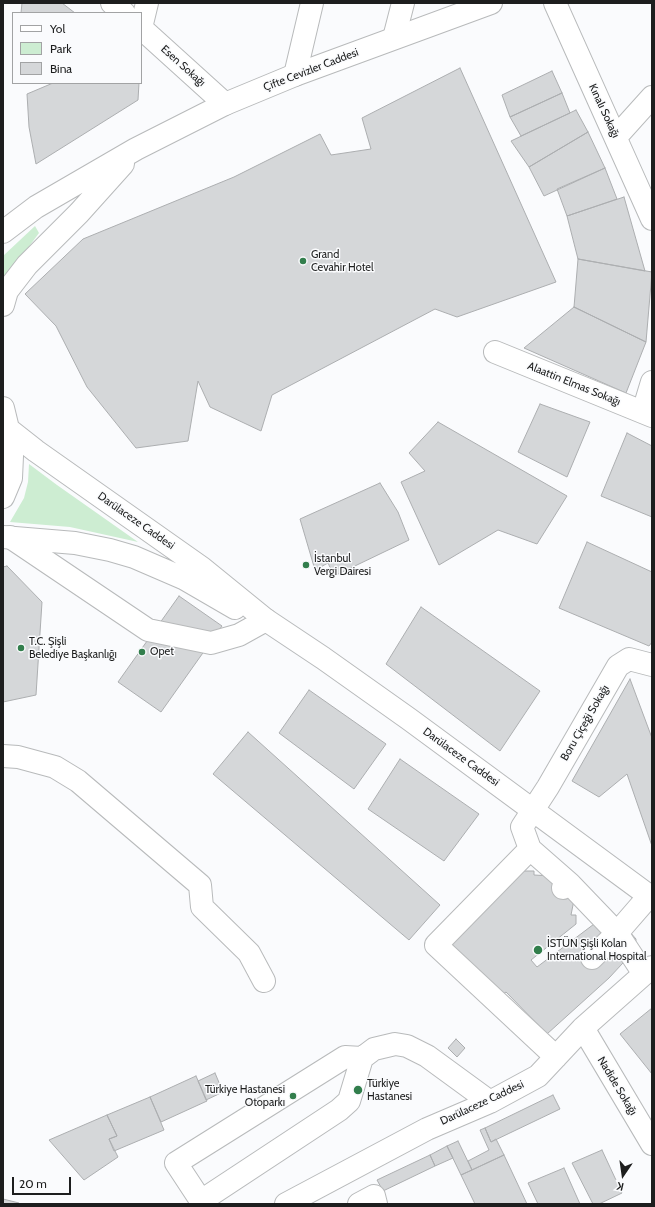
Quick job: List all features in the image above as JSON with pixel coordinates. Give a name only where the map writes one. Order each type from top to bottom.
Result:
[{"type":"main road","points":[[112,3],[123,12]]},
{"type":"main road","points":[[142,24],[147,3]]},
{"type":"main road","points":[[295,75],[312,3]]},
{"type":"main road","points":[[394,38],[403,3]]},
{"type":"main road","name":"Çifte Cevizler Caddesi","points":[[3,232],[36,207],[136,149],[225,104],[295,75],[491,3]]},
{"type":"main road","name":"Kınalı Sokağı","points":[[555,3],[652,219]]},
{"type":"main road","name":"Esen Sokağı","points":[[142,29],[225,104]]},
{"type":"main road","points":[[616,137],[644,119],[652,97]]},
{"type":"main road","name":"Çifte Cevizler Caddesi","points":[[3,305],[7,291],[27,265],[79,213],[136,149]]},
{"type":"main road","name":"Alaattin Elmas Sokağı","points":[[495,352],[648,414]]},
{"type":"main road","points":[[648,414],[652,382]]},
{"type":"main road","points":[[3,408],[12,456],[11,478],[3,497]]},
{"type":"main road","name":"Darülaceze Caddesi","points":[[6,428],[202,568],[266,620],[409,719],[650,897]]},
{"type":"main road","points":[[7,537],[148,630],[211,643],[239,635],[266,620]]},
{"type":"main road","name":"Darülaceze Caddesi","points":[[7,537],[75,544],[110,550],[134,557],[185,579],[237,609],[266,620]]},
{"type":"main road","name":"Boru Çiçeği Sokağı","points":[[530,849],[522,826],[548,787],[618,666],[629,659],[652,665]]},
{"type":"main road","points":[[3,756],[18,757],[55,767],[78,781],[200,885],[202,907],[249,953],[264,981]]},
{"type":"main road","points":[[556,1057],[436,945],[530,849],[617,933],[648,971]]},
{"type":"main road","points":[[592,958],[650,897]]},
{"type":"main road","name":"Darülaceze Caddesi","points":[[286,1204],[427,1129],[490,1102],[538,1076],[583,1028],[648,971]]},
{"type":"main road","name":"Nadide Sokağı","points":[[583,1028],[652,1144]]},
{"type":"main road","points":[[362,1058],[345,1057],[176,1163],[202,1202],[349,1102],[362,1058],[374,1049],[395,1044],[407,1046],[427,1056],[490,1102]]},
{"type":"main road","points":[[359,1204],[374,1196],[376,1204]]},
{"type":"green space","points":[[35,226],[39,233],[3,282],[3,256]]},
{"type":"green space","points":[[29,464],[138,542],[70,527],[10,522],[24,498],[28,482]]},
{"type":"building","points":[[22,3],[62,3],[74,12],[21,12]]},
{"type":"building","name":"Grand Cevahir Hotel","points":[[460,68],[556,282],[457,317],[435,309],[272,395],[261,431],[210,407],[198,381],[188,441],[136,448],[87,387],[56,326],[25,294],[83,239],[234,177],[320,134],[331,155],[371,149],[362,118]]},
{"type":"building","points":[[552,71],[562,93],[510,117],[502,95]]},
{"type":"building","points":[[51,84],[139,84],[138,100],[36,164],[29,127],[27,94]]},
{"type":"building","points":[[562,93],[570,113],[521,136],[510,117]]},
{"type":"building","points":[[576,110],[588,132],[529,167],[511,141]]},
{"type":"building","points":[[588,132],[605,168],[544,196],[529,167]]},
{"type":"building","points":[[605,168],[617,199],[567,216],[557,189]]},
{"type":"building","points":[[624,197],[645,271],[578,259],[567,216]]},
{"type":"building","points":[[578,259],[652,272],[646,342],[574,307]]},
{"type":"building","points":[[574,307],[646,342],[626,393],[524,348]]},
{"type":"building","points":[[540,404],[590,422],[567,477],[518,452]]},
{"type":"building","points":[[438,422],[567,496],[537,544],[498,530],[439,565],[401,482],[425,471],[409,453]]},
{"type":"building","points":[[627,433],[652,446],[652,517],[601,496]]},
{"type":"building","points":[[380,483],[398,512],[409,540],[334,576],[328,563],[315,570],[300,519]]},
{"type":"building","points":[[587,542],[652,572],[652,642],[649,646],[559,608]]},
{"type":"building","name":"T.C. Şişli Belediye Başkanlığı","points":[[7,566],[42,602],[36,695],[3,702],[3,567]]},
{"type":"building","points":[[179,596],[222,626],[161,712],[118,682]]},
{"type":"building","points":[[421,607],[540,691],[500,751],[386,664]]},
{"type":"building","points":[[630,679],[652,738],[652,846],[627,774],[599,797],[572,781]]},
{"type":"building","points":[[309,690],[386,744],[354,789],[279,733]]},
{"type":"building","points":[[248,732],[440,905],[409,940],[213,774]]},
{"type":"building","points":[[400,759],[479,814],[444,861],[368,809]]},
{"type":"building","points":[[523,871],[534,871],[534,875],[552,876],[574,900],[571,915],[576,915],[576,924],[531,960],[537,967],[606,915],[616,916],[636,939],[635,950],[609,978],[547,1034],[506,992],[499,997],[447,940]]},
{"type":"building","points":[[652,1008],[652,1074],[620,1034]]},
{"type":"building","points":[[456,1039],[465,1048],[457,1057],[448,1048]]},
{"type":"building","points":[[215,1073],[223,1092],[206,1100],[198,1081]]},
{"type":"building","points":[[196,1076],[207,1101],[161,1122],[150,1097]]},
{"type":"building","points":[[553,1095],[560,1109],[491,1142],[485,1128]]},
{"type":"building","points":[[150,1097],[164,1130],[114,1151],[109,1139],[117,1136],[107,1115]]},
{"type":"building","points":[[107,1115],[117,1136],[109,1139],[118,1157],[84,1180],[49,1140]]},
{"type":"building","points":[[485,1128],[491,1142],[496,1139],[504,1155],[472,1170],[468,1161],[489,1150],[480,1130]]},
{"type":"building","points":[[458,1141],[472,1170],[461,1175],[447,1146]]},
{"type":"building","points":[[447,1146],[453,1158],[435,1166],[430,1155]]},
{"type":"building","points":[[602,1150],[622,1193],[599,1204],[593,1204],[572,1163]]},
{"type":"building","points":[[430,1155],[435,1166],[383,1191],[377,1180]]},
{"type":"building","points":[[504,1155],[527,1204],[475,1204],[461,1175]]},
{"type":"building","points":[[564,1168],[580,1204],[538,1204],[528,1183]]},
{"type":"building","points":[[3,1199],[19,1203],[19,1204],[3,1204]]},
{"type":"place","name":"Grand Cevahir Hotel","points":[[303,261]]},
{"type":"place","name":"İstanbul Vergi Dairesi","points":[[306,565]]},
{"type":"place","name":"T.C. Şişli Belediye Başkanlığı","points":[[21,648]]},
{"type":"place","name":"Opet","points":[[142,652]]},
{"type":"place","name":"İSTÜN Şişli Kolan International Hospital","points":[[538,950]]},
{"type":"place","name":"Türkiye Hastanesi","points":[[358,1090]]},
{"type":"place","name":"Türkiye Hastanesi Otoparkı","points":[[293,1096]]}]
